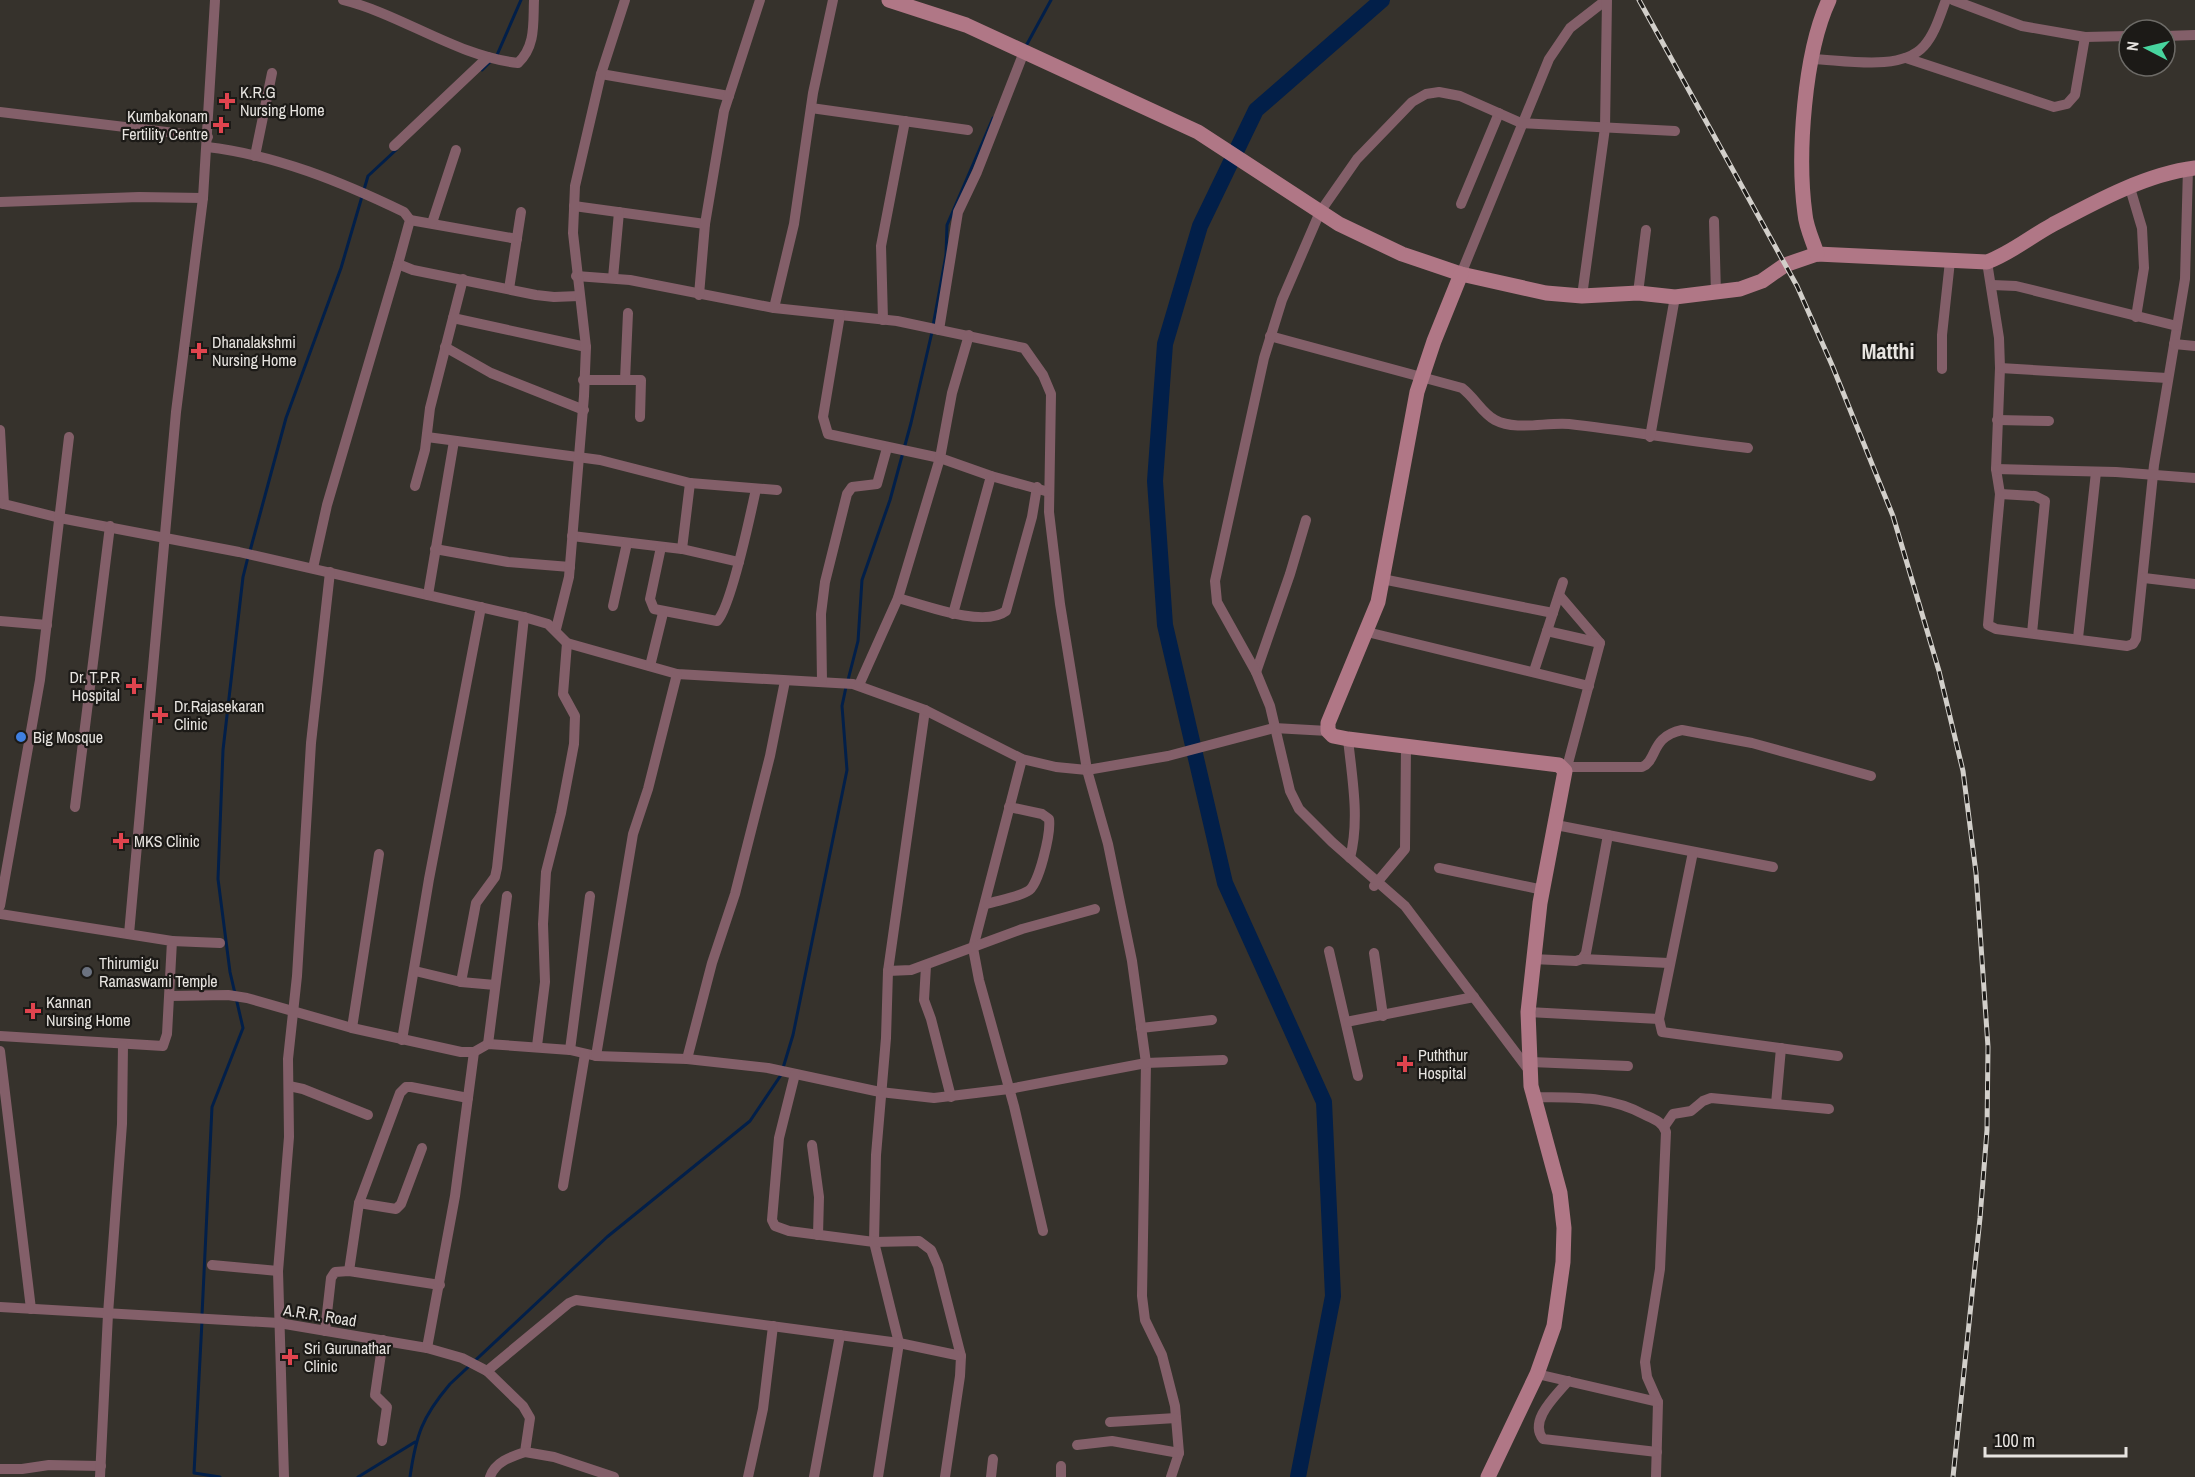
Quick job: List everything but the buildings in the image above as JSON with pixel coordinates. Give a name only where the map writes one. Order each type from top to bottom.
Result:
[{"type":"street","points":[[129,934],[176,412],[203,198],[215,0]]},
{"type":"street","points":[[343,0],[431,33],[484,57],[518,63],[527,55],[532,42],[534,1]]},
{"type":"street","points":[[556,629],[565,601],[570,567],[584,410],[585,347],[576,276],[574,206],[579,163],[601,74],[625,0]]},
{"type":"street","points":[[699,295],[705,224],[718,143],[729,96],[760,0]]},
{"type":"street","points":[[774,308],[794,224],[811,108],[833,0]]},
{"type":"street","points":[[889,0],[966,25],[1198,132],[1320,212],[1402,254],[1461,274],[1546,293],[1582,296],[1638,293],[1675,297],[1716,294],[1762,281],[1785,265],[1817,254],[1987,262],[2052,225],[2130,188],[2162,174],[2192,168],[2190,279],[2177,326],[2167,378],[2154,475],[2144,578],[2136,639],[2133,644],[2127,646],[1996,629],[1988,625],[2000,494],[1996,469],[2000,368],[1992,285],[1987,262]]},
{"type":"street","points":[[1328,731],[1328,723],[1368,632],[1382,579],[1411,419],[1422,375],[1521,123],[1558,43],[1570,28],[1607,0]]},
{"type":"street","points":[[1582,296],[1605,128],[1607,0]]},
{"type":"street","points":[[1817,254],[1805,216],[1801,156],[1812,59],[1821,17],[1829,0]]},
{"type":"street","points":[[1812,59],[1891,62],[1906,58],[1926,44],[1946,0]]},
{"type":"street","points":[[1953,0],[2022,26],[2085,37],[2117,36]]},
{"type":"street","points":[[2177,36],[2195,35]]},
{"type":"street","points":[[1906,58],[2054,107],[2067,104],[2075,95],[2085,37]]},
{"type":"street","points":[[941,330],[958,212],[977,172],[1022,51]]},
{"type":"street","points":[[394,146],[484,57]]},
{"type":"street","points":[[255,156],[272,73]]},
{"type":"street","points":[[601,74],[729,96]]},
{"type":"street","points":[[1531,1067],[1473,997],[1405,906],[1375,884],[1299,808],[1290,791],[1270,706],[1256,672],[1217,602],[1215,580],[1270,336],[1282,300],[1320,212],[1356,159],[1412,102],[1426,94],[1438,92],[1460,96],[1521,123],[1675,131]]},
{"type":"street","points":[[811,108],[968,130]]},
{"type":"street","points":[[0,112],[207,142],[319,175],[404,212],[410,220],[517,239]]},
{"type":"street","points":[[1461,204],[1498,113]]},
{"type":"street","points":[[884,320],[884,297],[880,274],[881,246],[905,122]]},
{"type":"street","points":[[432,223],[456,150]]},
{"type":"street","points":[[2130,188],[2142,228],[2144,268],[2136,317]]},
{"type":"street","points":[[0,202],[139,196],[203,198]]},
{"type":"street","points":[[574,206],[705,224]]},
{"type":"street","points":[[509,289],[521,212]]},
{"type":"street","points":[[613,278],[619,213]]},
{"type":"street","points":[[313,568],[327,505],[410,220]]},
{"type":"street","points":[[1714,221],[1716,294]]},
{"type":"street","points":[[1638,293],[1646,230]]},
{"type":"street","points":[[1942,369],[1942,335],[1950,261]]},
{"type":"street","points":[[398,264],[434,275],[554,297],[579,296]]},
{"type":"street","points":[[576,276],[613,278],[774,308],[884,320],[969,335],[1024,348],[1043,375],[1051,394],[1049,512],[1060,604],[1087,770],[1108,844],[1132,962],[1146,1063],[1142,1296],[1145,1320],[1162,1355],[1176,1418],[1179,1453],[1171,1477]]},
{"type":"street","points":[[415,486],[427,436],[430,408],[463,279]]},
{"type":"street","points":[[1992,285],[2016,286],[2177,326]]},
{"type":"street","points":[[1650,437],[1675,297]]},
{"type":"street","points":[[625,380],[628,313]]},
{"type":"street","points":[[840,315],[823,417],[824,427],[828,434],[940,458],[991,476],[1049,492]]},
{"type":"street","points":[[453,318],[585,347]]},
{"type":"street","points":[[856,685],[898,598],[940,458],[952,393],[969,335]]},
{"type":"street","points":[[1270,336],[1422,375],[1462,388],[1497,421],[1515,424],[1567,424],[1650,437],[1748,448]]},
{"type":"street","points":[[2174,344],[2195,346]]},
{"type":"street","points":[[445,347],[491,373],[584,410]]},
{"type":"street","points":[[2000,368],[2167,378]]},
{"type":"street","points":[[583,380],[642,381],[640,417]]},
{"type":"street","points":[[1997,420],[2049,421]]},
{"type":"street","points":[[0,430],[2,504],[60,518],[110,526],[313,568],[524,617],[548,624],[556,629],[567,643],[677,674],[856,685],[925,710],[1022,759],[1056,767],[1087,770],[1116,766],[1205,747],[1274,728],[1328,731],[1333,736],[1348,739],[1565,767],[1642,767],[1650,761],[1658,743],[1672,732],[1682,730],[1752,743],[1871,776]]},
{"type":"street","points":[[427,436],[579,458],[651,471],[690,483],[777,490]]},
{"type":"street","points":[[0,906],[40,680],[69,437]]},
{"type":"street","points":[[428,595],[454,441]]},
{"type":"street","points":[[826,682],[821,614],[825,582],[847,494],[852,487],[877,484],[890,448]]},
{"type":"street","points":[[1996,469],[2195,478]]},
{"type":"street","points":[[2078,638],[2096,472]]},
{"type":"street","points":[[953,614],[991,476]]},
{"type":"street","points":[[682,549],[690,483]]},
{"type":"street","points":[[898,598],[953,614],[993,618],[1006,611],[1032,517],[1037,487]]},
{"type":"street","points":[[661,547],[650,599],[654,609],[663,613],[717,621],[723,612],[739,562],[756,489]]},
{"type":"street","points":[[2000,494],[2035,496],[2045,501],[2032,633]]},
{"type":"street","points":[[1256,672],[1306,520]]},
{"type":"street","points":[[75,807],[110,526]]},
{"type":"street","points":[[572,536],[682,549],[739,562]]},
{"type":"street","points":[[613,606],[627,543]]},
{"type":"street","points":[[435,549],[507,562],[570,567]]},
{"type":"street","points":[[284,1477],[278,1271],[289,1137],[288,1059],[294,1012],[311,743],[330,572]]},
{"type":"street","points":[[2144,578],[2195,584]]},
{"type":"street","points":[[1382,579],[1553,612]]},
{"type":"street","points":[[1534,671],[1563,582]]},
{"type":"street","points":[[1559,595],[1600,643]]},
{"type":"street","points":[[402,1040],[416,971],[429,879],[480,607]]},
{"type":"street","points":[[650,666],[663,613]]},
{"type":"street","points":[[461,982],[476,903],[495,878],[497,868],[524,617]]},
{"type":"street","points":[[0,621],[47,626]]},
{"type":"street","points":[[1547,631],[1600,643]]},
{"type":"street","points":[[1368,632],[1589,686]]},
{"type":"street","points":[[537,1046],[545,982],[543,924],[546,872],[561,813],[574,744],[574,716],[563,694],[567,643]]},
{"type":"street","points":[[1488,1477],[1537,1374],[1554,1326],[1563,1262],[1564,1228],[1560,1193],[1534,1097],[1528,1012],[1532,959],[1565,767],[1600,643]]},
{"type":"street","points":[[563,1185],[633,834],[648,789],[677,674]]},
{"type":"street","points":[[687,1059],[712,963],[735,894],[770,756],[785,681]]},
{"type":"street","points":[[878,1477],[899,1343],[874,1242],[876,1155],[888,971],[925,710]]},
{"type":"street","points":[[1348,739],[1356,836],[1350,858]]},
{"type":"street","points":[[1375,884],[1405,849],[1406,746]]},
{"type":"street","points":[[1022,759],[973,948],[979,980],[1009,1089],[1043,1231]]},
{"type":"street","points":[[986,904],[1028,892],[1034,887],[1038,877],[1049,819],[1042,814],[1009,807]]},
{"type":"street","points":[[1556,825],[1773,867]]},
{"type":"street","points":[[1582,959],[1593,921],[1608,835]]},
{"type":"street","points":[[1693,852],[1659,1019],[1662,1032],[1838,1056]]},
{"type":"street","points":[[352,1028],[379,854]]},
{"type":"street","points":[[1439,868],[1543,890]]},
{"type":"street","points":[[488,1044],[507,896]]},
{"type":"street","points":[[570,1050],[590,896]]},
{"type":"street","points":[[888,971],[911,970],[926,966],[1022,929],[1095,909]]},
{"type":"street","points":[[0,914],[172,941],[220,943]]},
{"type":"street","points":[[0,1036],[163,1046],[166,1041],[170,996],[172,941]]},
{"type":"street","points":[[1329,951],[1359,1076]]},
{"type":"street","points":[[1374,952],[1383,1016]]},
{"type":"street","points":[[1532,959],[1669,963]]},
{"type":"street","points":[[926,966],[924,1000],[932,1019],[951,1097]]},
{"type":"street","points":[[416,971],[461,982],[495,985]]},
{"type":"street","points":[[170,996],[228,995],[247,998],[352,1028],[461,1052],[474,1052],[488,1044],[537,1046],[590,1055],[687,1059],[768,1068],[880,1092],[934,1098],[1009,1089],[1146,1063],[1223,1059]]},
{"type":"street","points":[[1346,1022],[1473,997]]},
{"type":"street","points":[[1528,1012],[1659,1019]]},
{"type":"street","points":[[1141,1028],[1212,1020]]},
{"type":"street","points":[[0,1469],[49,1465],[101,1472],[108,1314],[122,1124],[123,1045]]},
{"type":"street","points":[[1776,1104],[1781,1048]]},
{"type":"street","points":[[0,1051],[31,1309]]},
{"type":"street","points":[[427,1348],[440,1285],[474,1052]]},
{"type":"street","points":[[1531,1067],[1628,1066]]},
{"type":"street","points":[[792,1073],[779,1138],[772,1220],[782,1230],[874,1242],[919,1241],[931,1250],[938,1266],[961,1356],[945,1477]]},
{"type":"street","points":[[289,1086],[303,1089],[368,1115]]},
{"type":"street","points":[[349,1271],[359,1203],[402,1089],[411,1087],[468,1098]]},
{"type":"street","points":[[1534,1097],[1604,1098],[1635,1109],[1664,1127]]},
{"type":"street","points":[[1656,1477],[1658,1402],[1647,1377],[1646,1362],[1660,1269],[1667,1143],[1664,1127],[1672,1114],[1691,1111],[1706,1099],[1829,1109]]},
{"type":"street","points":[[812,1144],[819,1197],[818,1235]]},
{"type":"street","points":[[359,1203],[396,1209],[401,1204],[422,1148]]},
{"type":"street","points":[[212,1265],[278,1271]]},
{"type":"street","points":[[325,1330],[333,1275],[338,1271],[440,1285]]},
{"type":"street","points":[[483,1369],[569,1302],[576,1300],[899,1343],[961,1356]]},
{"type":"street","name":"A.R.R. Road","points":[[0,1307],[279,1323],[427,1348],[462,1358],[483,1369],[523,1406],[530,1418],[525,1452]]},
{"type":"street","points":[[748,1477],[763,1409],[774,1326]]},
{"type":"street","points":[[814,1477],[840,1335]]},
{"type":"street","points":[[382,1441],[387,1407],[375,1395],[383,1340]]},
{"type":"street","points":[[1537,1374],[1658,1402]]},
{"type":"street","points":[[1568,1381],[1543,1412],[1539,1429],[1543,1439],[1657,1452]]},
{"type":"street","points":[[1110,1422],[1176,1418]]},
{"type":"street","points":[[1077,1445],[1112,1441],[1179,1453]]},
{"type":"street","points":[[489,1477],[501,1462],[525,1452],[554,1457],[614,1477]]},
{"type":"street","points":[[991,1477],[993,1459]]},
{"type":"waterway","points":[[497,55],[521,0]]},
{"type":"waterway","points":[[1026,46],[1051,0]]},
{"type":"waterway","points":[[1298,1477],[1333,1296],[1324,1102],[1225,883],[1165,625],[1155,481],[1165,344],[1200,226],[1256,110],[1382,0]]},
{"type":"waterway","points":[[482,70],[492,60]]},
{"type":"waterway","points":[[933,326],[946,255],[947,225],[993,118]]},
{"type":"waterway","points":[[250,551],[286,418],[341,268],[368,176],[396,150]]},
{"type":"waterway","points":[[848,680],[858,641],[862,580],[890,500],[932,332]]},
{"type":"waterway","points":[[202,1315],[212,1107],[243,1028],[230,972],[218,879],[223,750],[243,577],[248,557]]},
{"type":"waterway","points":[[783,1068],[793,1035],[847,770],[842,706],[846,687]]},
{"type":"waterway","points":[[410,1477],[422,1427],[450,1384],[607,1237],[750,1121],[781,1075]]},
{"type":"waterway","points":[[202,1321],[194,1473],[220,1477]]},
{"type":"waterway","points":[[358,1477],[415,1442]]},
{"type":"railway","points":[[1639,0],[1797,286],[1832,365],[1893,516],[1939,671],[1963,771],[1976,873],[1988,1047],[1987,1130],[1953,1477]]},
{"type":"place","name":"K.R.G Nursing Home","points":[[227,101]]},
{"type":"place","name":"Kumbakonam Fertility Centre","points":[[221,125]]},
{"type":"place","name":"Dhanalakshmi Nursing Home","points":[[199,351]]},
{"type":"place","name":"Dr. T.P.R Hospital","points":[[134,686]]},
{"type":"place","name":"Dr.Rajasekaran Clinic","points":[[160,715]]},
{"type":"place","name":"Big Mosque","points":[[21,737]]},
{"type":"place","name":"MKS Clinic","points":[[121,841]]},
{"type":"place","name":"Thirumigu Ramaswami Temple","points":[[87,972]]},
{"type":"place","name":"Kannan Nursing Home","points":[[33,1011]]},
{"type":"place","name":"Puththur Hospital","points":[[1405,1064]]},
{"type":"place","name":"Sri Gurunathar Clinic","points":[[290,1357]]},
{"type":"district","name":"Matthi","points":[[1888,351]]}]
